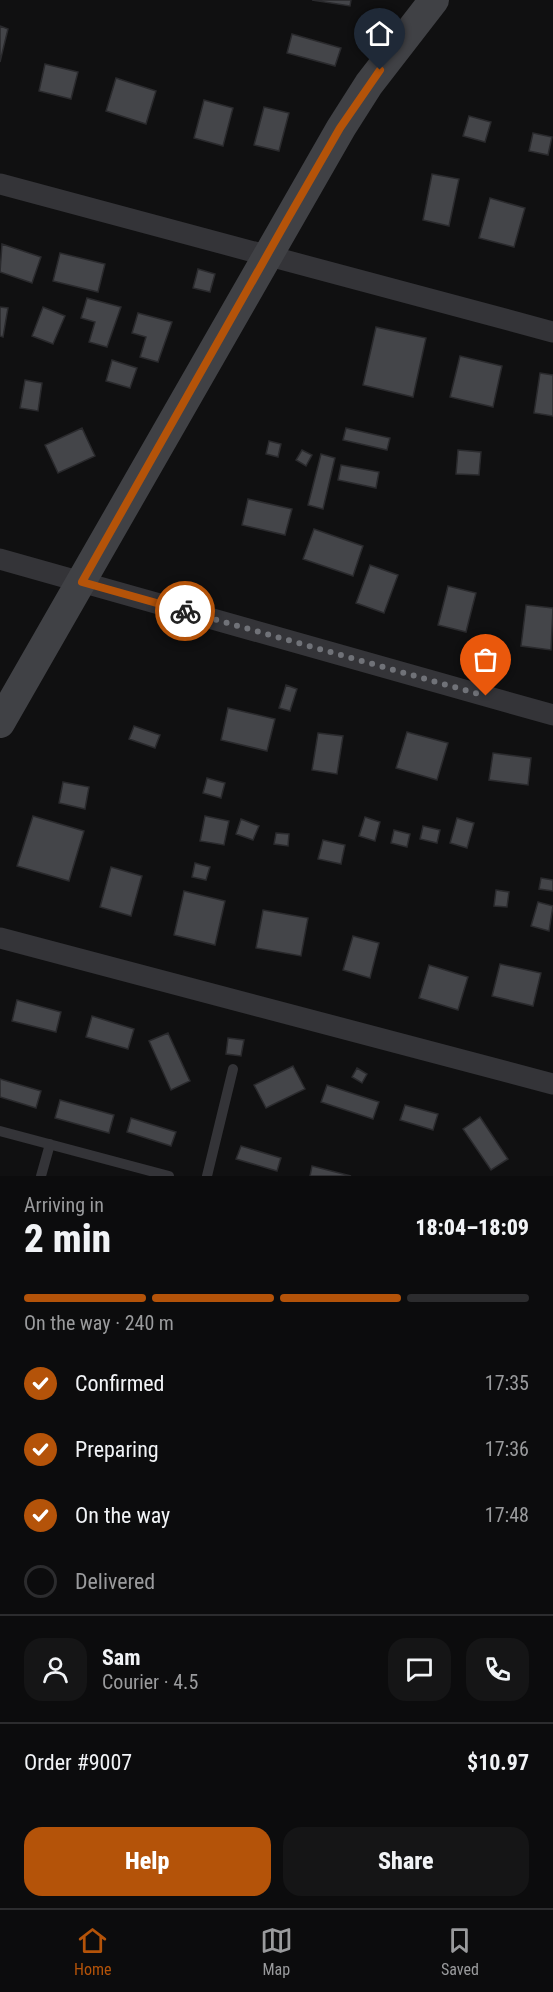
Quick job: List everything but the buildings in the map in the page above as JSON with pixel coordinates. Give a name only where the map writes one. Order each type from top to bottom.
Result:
[{"type":"street","points":[[0,723],[266,257],[363,93],[435,0]]},
{"type":"street","points":[[0,184],[553,332]]},
{"type":"street","points":[[0,559],[553,715]]},
{"type":"street","points":[[0,938],[553,1084]]},
{"type":"lane","points":[[207,1176],[233,1069]]},
{"type":"lane","points":[[0,1131],[169,1176]]},
{"type":"lane","points":[[41,1176],[50,1144]]},
{"type":"way so far","points":[[185,611],[486,696]]},
{"type":"route","points":[[185,611],[82,582],[340,128],[380,70]]}]
